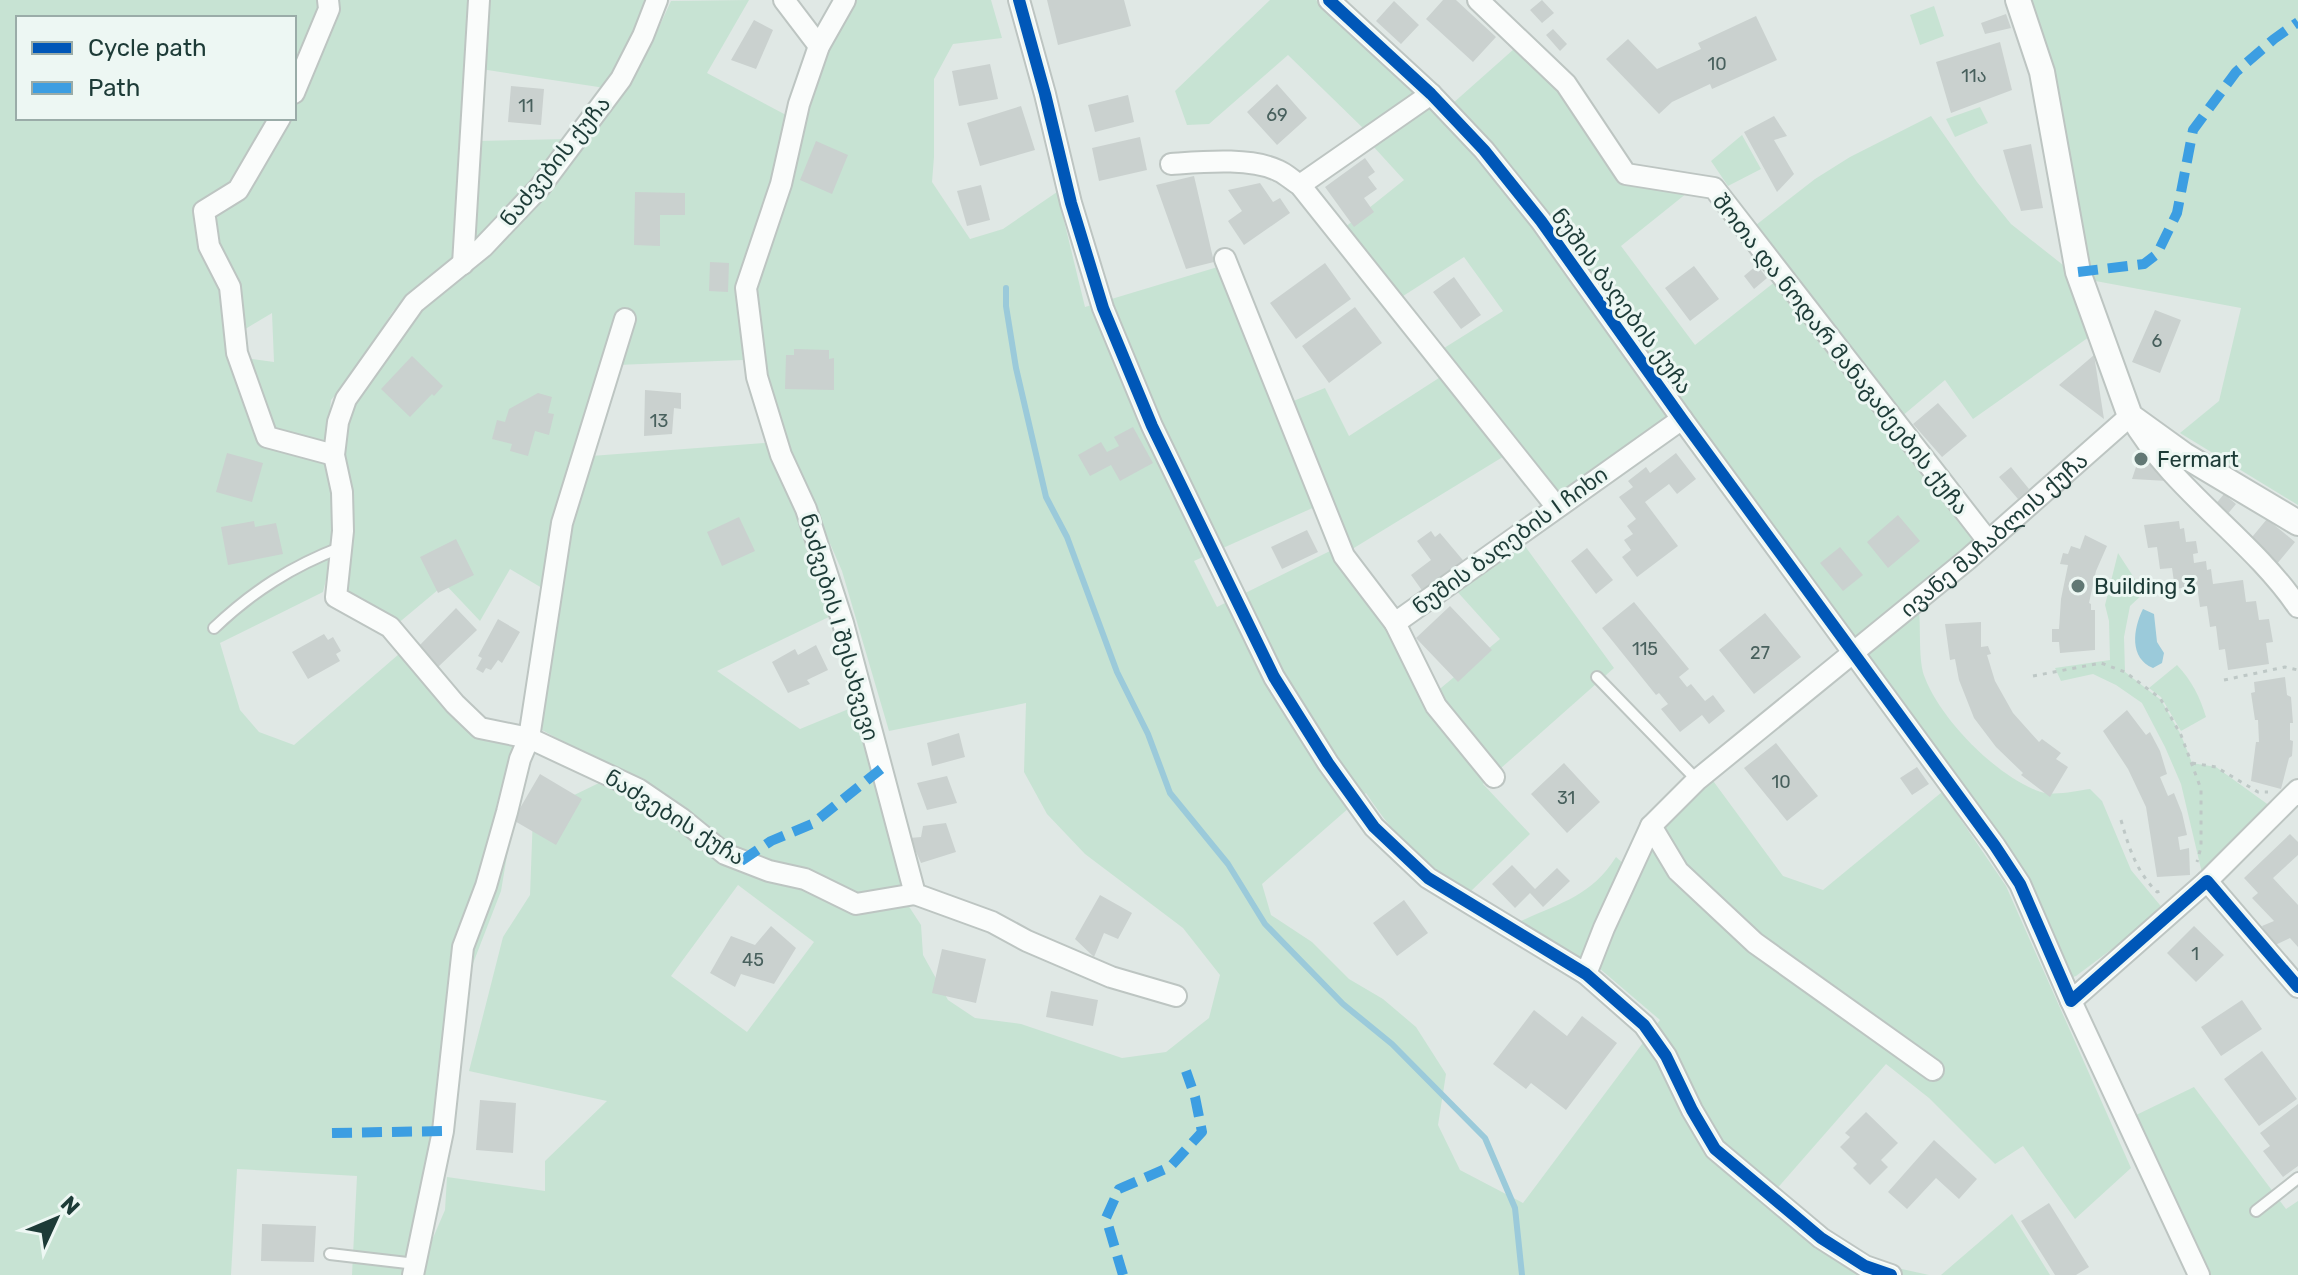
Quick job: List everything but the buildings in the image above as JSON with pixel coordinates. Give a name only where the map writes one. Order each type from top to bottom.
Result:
[{"type":"street","points":[[296,88],[329,9],[328,0]]},
{"type":"street","points":[[463,264],[479,0]]},
{"type":"street","name":"ნაძვების ქუჩა","points":[[657,0],[621,79],[540,187],[483,247],[414,303],[346,399],[338,422],[334,455],[342,492],[342,547],[336,597],[390,627],[455,704],[480,728],[529,738],[638,789],[725,854],[769,871],[805,879],[856,904],[915,894]]},
{"type":"street","points":[[784,0],[819,46],[845,0]]},
{"type":"street","points":[[1019,0],[1071,203],[1103,308],[1164,451],[1274,677],[1299,720],[1374,827],[1428,878],[1586,974],[1644,1025],[1666,1056],[1715,1149],[1821,1238],[1865,1266],[1891,1275]]},
{"type":"street","name":"ნუშის ბაღების ქუჩა","points":[[1329,0],[1431,94],[1484,150],[1541,221],[1995,846],[2020,884],[2199,1275]]},
{"type":"street","name":"შოთა და ნოდარ მანაგაძეების ქუჩა","points":[[1478,0],[1566,84],[1626,174],[1714,188],[1988,541]]},
{"type":"street","points":[[2018,0],[2042,72],[2078,272],[2130,416],[2143,438],[2165,464],[2260,562],[2298,607]]},
{"type":"street","name":"ნაძვების I შესახვევი","points":[[819,46],[799,104],[781,184],[746,288],[757,377],[781,455],[806,509],[843,623],[915,894]]},
{"type":"street","points":[[1300,185],[1431,94]]},
{"type":"street","points":[[279,120],[238,190],[204,211],[209,246],[230,287],[237,353],[267,437],[334,455]]},
{"type":"street","points":[[1171,164],[1210,162],[1252,165],[1278,170],[1300,185],[1556,506]]},
{"type":"street","name":"ნუშის ბაღების I ჩიხი","points":[[1225,259],[1344,556],[1395,623],[1682,419]]},
{"type":"street","points":[[415,1270],[443,1131],[463,947],[486,886],[520,759],[529,738],[562,523],[625,319]]},
{"type":"street","points":[[2130,416],[2184,455],[2298,523]]},
{"type":"street","name":"ივანე მაჩაბლის ქუჩა","points":[[1586,974],[1651,826],[1697,780],[1988,541],[2130,416]]},
{"type":"street","points":[[1395,623],[1436,706],[1494,777]]},
{"type":"street","points":[[2071,1001],[2207,881],[2288,791]]},
{"type":"street","points":[[1651,826],[1678,871],[1755,943],[1933,1070]]},
{"type":"street","points":[[2207,881],[2298,987]]},
{"type":"street","points":[[915,894],[992,922],[1027,941],[1111,977],[1176,996]]},
{"type":"lane","points":[[214,628],[256,592],[302,562],[342,547]]},
{"type":"lane","points":[[1597,677],[1697,780]]},
{"type":"lane","points":[[2256,1211],[2298,1178]]},
{"type":"lane","points":[[330,1254],[415,1270]]},
{"type":"path","points":[[2033,676],[2101,663],[2125,672],[2160,698],[2181,735],[2201,789],[2201,847],[2197,862]]},
{"type":"path","points":[[2224,680],[2285,667],[2298,670]]},
{"type":"path","points":[[2192,763],[2216,767],[2258,792],[2288,791]]},
{"type":"path","points":[[2121,820],[2131,855],[2144,878],[2157,892],[2171,888]]},
{"type":"green space","points":[[0,0],[320,0],[321,9],[296,78],[296,16],[16,16],[16,120],[273,120],[234,187],[200,208],[268,444],[327,459],[336,538],[323,592],[220,643],[240,710],[259,732],[294,745],[399,654],[414,664],[477,738],[517,738],[524,755],[501,891],[462,992],[406,1275],[352,1275],[357,1176],[237,1169],[231,1275],[0,1275]]},
{"type":"green space","points":[[334,0],[472,0],[457,261],[393,311],[353,375],[331,400],[326,443],[273,433],[245,358],[274,362],[272,313],[242,331],[211,216],[285,120],[296,120],[296,101]]},
{"type":"green space","points":[[485,0],[651,2],[605,88],[481,69]]},
{"type":"green space","points":[[749,0],[707,73],[786,115],[775,181],[737,296],[743,360],[617,365],[631,317],[621,310],[554,529],[542,588],[510,569],[480,621],[445,584],[396,625],[344,593],[347,416],[412,318],[518,227],[560,179],[617,99],[653,40],[671,1]]},
{"type":"green space","points":[[856,0],[991,0],[1002,38],[953,44],[934,79],[932,182],[970,239],[1003,229],[1057,192],[1085,307],[1221,266],[1317,506],[1194,561],[1217,607],[1330,551],[1387,629],[1424,702],[1500,639],[1454,588],[1522,542],[1614,668],[1483,784],[1530,834],[1470,892],[1412,849],[1366,793],[1262,884],[1271,915],[1312,942],[1349,979],[1383,999],[1416,1027],[1446,1074],[1438,1125],[1460,1170],[1523,1203],[1660,1020],[1599,968],[1519,922],[1585,890],[1616,857],[1634,873],[1659,828],[1711,778],[1783,876],[1823,890],[1942,792],[2006,886],[2131,1168],[2075,1219],[2023,1146],[1995,1164],[1929,1098],[1886,1064],[1775,1191],[1826,1235],[1870,1262],[1929,1275],[417,1275],[445,1210],[447,1177],[545,1191],[545,1161],[607,1101],[469,1071],[503,937],[530,895],[533,815],[601,782],[636,795],[775,881],[906,902],[921,925],[923,955],[948,1000],[975,1018],[1021,1024],[1122,1058],[1166,1052],[1209,1018],[1220,975],[1183,928],[1085,854],[1047,814],[1024,772],[1026,703],[889,731],[842,571],[784,438],[768,373],[755,290],[808,103],[827,51]],"holes":[[[738,885],[814,942],[747,1032],[671,976]]]},
{"type":"green space","points":[[1270,0],[1316,0],[1421,96],[1365,130],[1288,55],[1209,124],[1187,125],[1175,91]]},
{"type":"green space","points":[[2026,0],[2298,0],[2298,505],[2180,433],[2219,401],[2241,308],[2090,280]]},
{"type":"green space","points":[[1934,6],[1944,36],[1920,45],[1910,15]]},
{"type":"green space","points":[[1514,49],[1562,91],[1623,185],[1687,193],[1621,246],[1695,345],[1776,281],[1974,541],[1854,640],[1523,180],[1452,104]]},
{"type":"green space","points":[[1431,103],[1531,217],[1670,417],[1560,497],[1441,350],[1503,311],[1464,257],[1400,298],[1344,228],[1404,180],[1372,145]]},
{"type":"green space","points":[[1980,107],[1988,123],[1955,137],[1946,119]]},
{"type":"green space","points":[[1931,116],[2011,224],[2063,265],[2089,337],[1973,419],[1945,380],[1901,417],[1756,225],[1815,179],[1850,157]]},
{"type":"green space","points":[[1742,135],[1761,169],[1728,186],[1711,161]]},
{"type":"green space","points":[[569,139],[535,182],[468,249],[479,141]]},
{"type":"green space","points":[[1442,376],[1506,455],[1349,551],[1291,402],[1325,388],[1349,436]]},
{"type":"green space","points":[[765,443],[786,484],[816,572],[835,614],[717,671],[800,729],[856,706],[904,891],[853,897],[731,851],[644,786],[542,730],[557,592],[569,521],[591,456]]},
{"type":"green space","points":[[2118,553],[2144,593],[2130,606],[2124,637],[2125,672],[2161,700],[2181,735],[2192,763],[2216,767],[2270,806],[2202,873],[2181,784],[2142,703],[2093,674],[2061,681],[2055,668],[2110,660],[2109,621],[2105,605]]},
{"type":"green space","points":[[1919,611],[1925,678],[1957,729],[1990,761],[2024,785],[2053,794],[2090,789],[2102,801],[2131,870],[2164,910],[2076,976],[2068,979],[2024,873],[1867,655]]},
{"type":"green space","points":[[2177,665],[2195,690],[2206,717],[2181,731],[2161,697],[2149,688]]},
{"type":"green space","points":[[2194,1087],[2286,1209],[2298,1201],[2298,1275],[2203,1275],[2132,1117]]},
{"type":"green space","points":[[2012,1214],[2050,1275],[1941,1275]]},
{"type":"water","points":[[2143,609],[2154,614],[2157,642],[2164,653],[2162,663],[2153,668],[2140,657],[2135,642]]},
{"type":"waterway","points":[[1006,288],[1016,368],[1046,497],[1067,537],[1117,672],[1148,734],[1170,793],[1228,864],[1265,924],[1343,1004],[1392,1044],[1485,1138],[1515,1208],[1522,1275]]},
{"type":"marked path","points":[[2078,272],[2144,264],[2157,254],[2177,213],[2193,130],[2236,72],[2298,22]]},
{"type":"marked path","points":[[741,861],[771,841],[812,824],[881,769]]},
{"type":"marked path","points":[[1123,1275],[1106,1218],[1119,1189],[1170,1167],[1202,1132],[1186,1071]]},
{"type":"marked path","points":[[332,1133],[443,1131]]},
{"type":"cycle path","points":[[1019,0],[1071,203],[1103,308],[1152,426],[1274,677],[1328,763],[1374,827],[1428,878],[1586,974],[1644,1025],[1666,1056],[1715,1149],[1821,1238],[1865,1266],[1891,1275]]},
{"type":"cycle path","points":[[1329,0],[1431,94],[1484,150],[1541,221],[1995,846],[2020,884],[2071,1001],[2207,881],[2298,987]]},
{"type":"place","name":"Fermart","points":[[2141,459]]},
{"type":"place","name":"Building 3","points":[[2078,586]]}]
